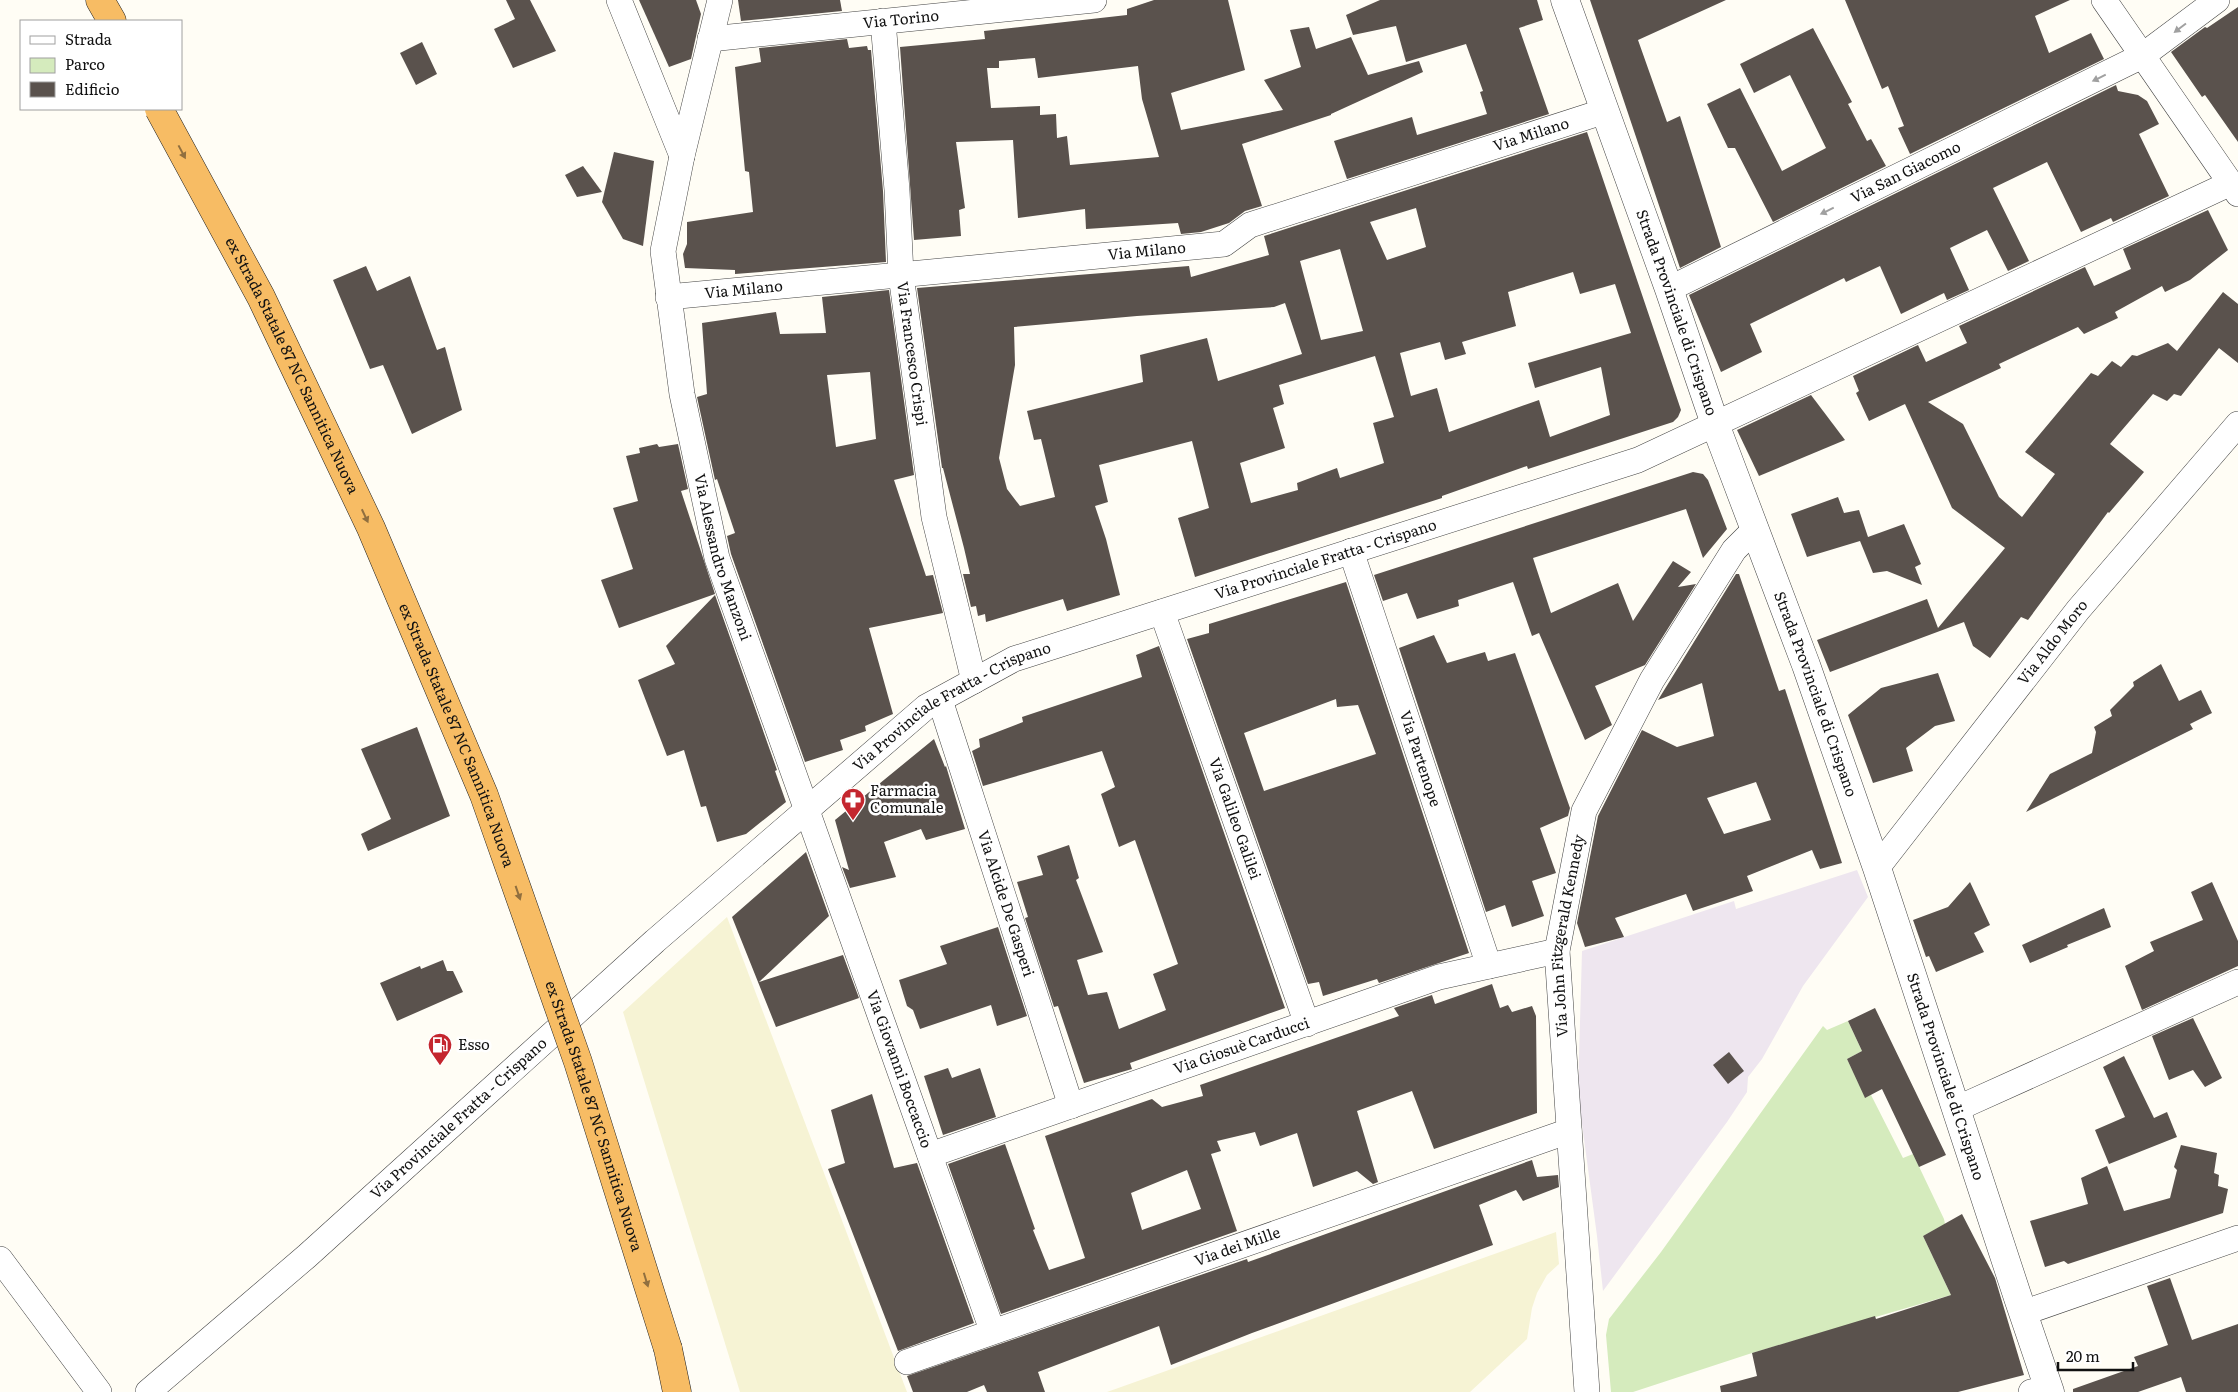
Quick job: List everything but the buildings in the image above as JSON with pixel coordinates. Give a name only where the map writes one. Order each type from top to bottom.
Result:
[{"type":"highway","points":[[100,0],[111,20]]},
{"type":"highway","name":"ex Strada Statale 87 NC Sannitica Nuova","points":[[160,110],[261,297],[371,528],[484,795],[578,1062],[668,1349],[677,1392]]},
{"type":"street","points":[[619,0],[682,156]]},
{"type":"street","name":"Via Alessandro Manzoni","points":[[720,0],[682,156],[663,251],[668,297],[682,394],[718,558],[808,808]]},
{"type":"street","name":"Via Torino","points":[[710,39],[1094,0]]},
{"type":"street","name":"Strada Provinciale di Crispano","points":[[1565,0],[1669,289],[1715,424],[1806,665],[1877,868],[2023,1313],[2043,1390]]},
{"type":"street","points":[[2104,0],[2234,188]]},
{"type":"street","name":"Via San Giacomo","points":[[1669,289],[2142,56],[2217,0]]},
{"type":"street","name":"Via Francesco Crispi","points":[[883,22],[897,190],[901,275],[934,517],[974,681]]},
{"type":"street","name":"Via Milano","points":[[668,297],[1224,244],[1250,225],[1605,111]]},
{"type":"street","name":"Via Provinciale Fratta - Crispano","points":[[148,1392],[307,1256],[655,941],[926,707],[1014,659],[1638,460],[2234,188]]},
{"type":"street","name":"Via Aldo Moro","points":[[1877,868],[2078,610],[2238,424]]},
{"type":"street","name":"Via John Fitzgerald Kennedy","points":[[1587,1392],[1557,950],[1584,811],[1652,680],[1734,550],[1754,530]]},
{"type":"street","name":"Via Partenope","points":[[1351,551],[1488,966]]},
{"type":"street","name":"Via Galileo Galilei","points":[[1162,612],[1307,1024]]},
{"type":"street","name":"Via Alcide De Gasperi","points":[[940,700],[1071,1106]]},
{"type":"street","name":"Via Giovanni Boccaccio","points":[[808,808],[879,1014],[992,1330]]},
{"type":"street","name":"Via Giosuè Carducci","points":[[930,1155],[1439,977],[1557,950]]},
{"type":"street","points":[[1956,1109],[2238,982]]},
{"type":"street","name":"Via dei Mille","points":[[907,1362],[992,1330],[1569,1131]]},
{"type":"street","points":[[2023,1313],[2238,1238]]},
{"type":"street","points":[[0,1259],[100,1392]]},
{"type":"shaded area","points":[[1857,870],[1868,897],[1803,986],[1762,1059],[1748,1077],[1747,1092],[1727,1122],[1603,1291],[1578,1094],[1582,951],[1734,901],[1736,909]]},
{"type":"shaded area","points":[[727,917],[907,1392],[740,1392],[623,1012]]},
{"type":"shaded area","points":[[1556,1232],[1559,1264],[1547,1275],[1537,1293],[1532,1308],[1527,1339],[1470,1392],[1107,1392]]},
{"type":"green space","points":[[1848,1021],[1862,1051],[1847,1059],[1865,1097],[1871,1095],[1903,1158],[1913,1154],[1944,1219],[1945,1224],[1923,1236],[1951,1295],[1752,1353],[1633,1392],[1611,1392],[1606,1335],[1609,1319],[1661,1252],[1823,1026],[1827,1030]]},
{"type":"place","name":"Farmacia Comunale","points":[[853,821]]},
{"type":"place","name":"Esso","points":[[440,1066]]}]
